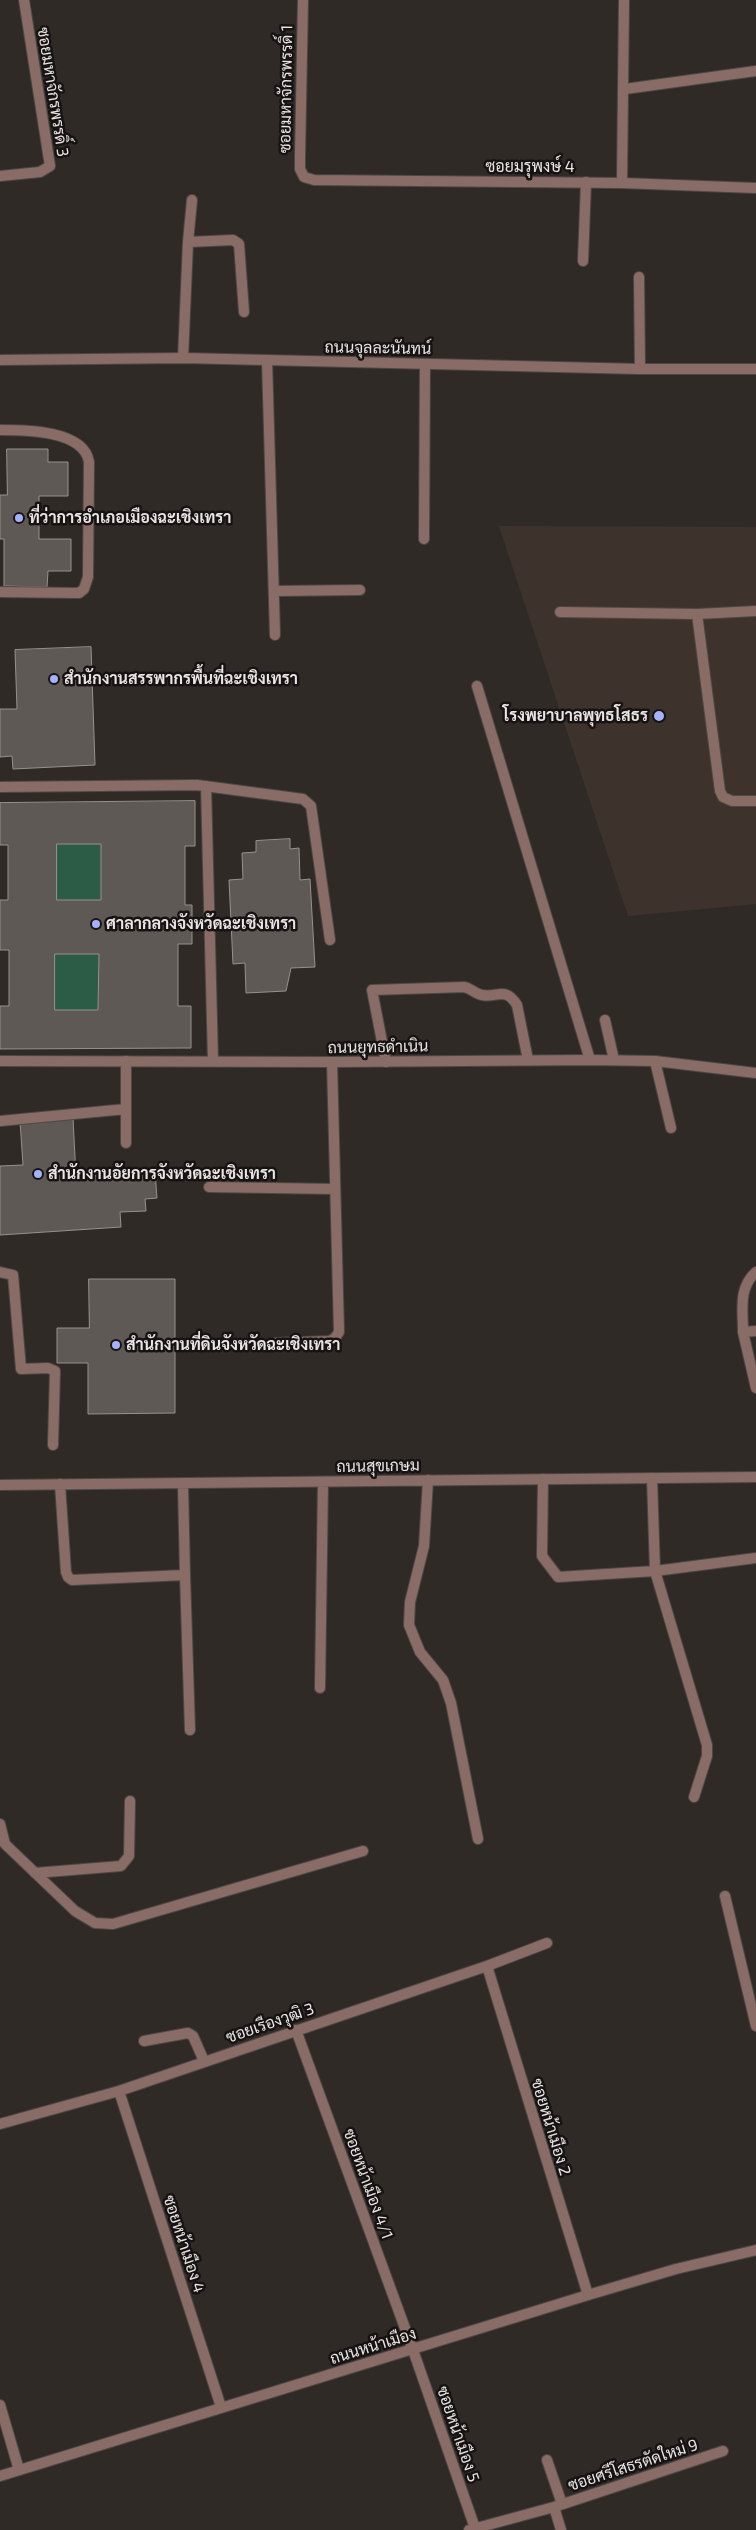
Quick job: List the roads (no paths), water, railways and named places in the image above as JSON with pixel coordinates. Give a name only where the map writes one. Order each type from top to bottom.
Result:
[{"type":"street","name":"ซอยมหาจักรพรรดิ์ 3","points":[[0,176],[40,172],[50,166],[24,0]]},
{"type":"street","name":"ซอยมหาจักรพรรดิ์ 1","points":[[302,0],[300,170],[304,177]]},
{"type":"street","points":[[622,182],[625,89],[624,0]]},
{"type":"street","points":[[625,89],[756,71]]},
{"type":"street","name":"ซอยมรุพงษ์ 4","points":[[304,177],[314,180],[622,182],[756,188]]},
{"type":"street","points":[[583,261],[586,182]]},
{"type":"street","points":[[183,358],[188,242],[192,200]]},
{"type":"street","points":[[188,242],[233,240],[239,244],[244,312]]},
{"type":"street","points":[[639,277],[640,369]]},
{"type":"street","name":"ถนนจุลละนันทน์","points":[[0,360],[183,358],[640,369],[756,369]]},
{"type":"street","points":[[267,360],[275,635]]},
{"type":"street","points":[[424,539],[425,364]]},
{"type":"street","points":[[0,430],[40,432],[69,438],[86,452],[89,462],[88,577],[84,589],[79,592],[0,592]]},
{"type":"street","points":[[274,592],[360,590]]},
{"type":"street","points":[[560,612],[697,614],[756,612]]},
{"type":"street","points":[[697,614],[720,791],[723,797],[732,801],[756,801]]},
{"type":"street","points":[[477,686],[590,1060]]},
{"type":"street","points":[[206,786],[213,1062]]},
{"type":"street","points":[[0,787],[206,786],[303,799],[312,806],[330,940]]},
{"type":"street","points":[[386,1062],[372,990],[464,987],[472,988],[481,995],[502,994],[513,998],[517,1005],[528,1060]]},
{"type":"street","points":[[605,1020],[614,1060]]},
{"type":"street","name":"ถนนยุทธดำเนิน","points":[[0,1061],[386,1062],[614,1060],[655,1061],[756,1073]]},
{"type":"street","points":[[126,1061],[126,1143]]},
{"type":"street","points":[[655,1061],[671,1128]]},
{"type":"street","points":[[276,1343],[330,1341],[339,1332],[332,1062]]},
{"type":"street","points":[[0,1121],[126,1109]]},
{"type":"street","points":[[210,1187],[335,1190]]},
{"type":"street","points":[[0,1272],[13,1275],[21,1369],[48,1368],[55,1371],[53,1445]]},
{"type":"street","points":[[756,1272],[750,1277],[742,1295],[743,1332],[756,1388]]},
{"type":"street","points":[[743,1332],[756,1331]]},
{"type":"street","name":"ถนนสุขเกษม","points":[[0,1485],[756,1477]]},
{"type":"street","points":[[652,1478],[655,1571],[707,1745],[707,1756],[694,1797]]},
{"type":"street","points":[[543,1479],[542,1556],[558,1577],[655,1571],[756,1558]]},
{"type":"street","points":[[428,1480],[424,1546],[410,1602],[409,1625],[420,1652],[443,1680],[451,1703],[478,1838]]},
{"type":"street","points":[[320,1688],[323,1482]]},
{"type":"street","points":[[60,1484],[68,1577],[72,1580],[185,1575]]},
{"type":"street","points":[[183,1484],[190,1730]]},
{"type":"street","points":[[35,1873],[121,1866],[129,1856],[130,1801]]},
{"type":"street","points":[[0,1824],[5,1844],[75,1911],[96,1923],[113,1924],[363,1851]]},
{"type":"street","points":[[725,1896],[756,2026]]},
{"type":"street","name":"ซอยเรืองวุฒิ 3","points":[[0,2124],[119,2090],[487,1966],[547,1943]]},
{"type":"street","name":"ซอยหน้าเมือง 2","points":[[487,1966],[588,2295]]},
{"type":"street","name":"ซอยหน้าเมือง 4/1","points":[[296,2030],[413,2350]]},
{"type":"street","points":[[144,2041],[188,2033],[193,2036],[204,2061]]},
{"type":"street","name":"ซอยหน้าเมือง 4","points":[[119,2090],[221,2407]]},
{"type":"street","name":"ถนนหน้าเมือง","points":[[0,2476],[588,2295],[676,2269],[756,2250]]},
{"type":"street","name":"ซอยหน้าเมือง 5","points":[[413,2350],[472,2529]]},
{"type":"street","points":[[0,2405],[19,2470]]},
{"type":"street","name":"ซอยศรีโสธรตัดใหม่ 9","points":[[472,2529],[558,2506],[723,2451]]},
{"type":"street","points":[[547,2460],[558,2506]]},
{"type":"street","name":"ซอยศรีโสธรตัดใหม่ 9","points":[[558,2506],[561,2530]]},
{"type":"place","name":"ที่ว่าการอำเภอเมืองฉะเชิงเทรา","points":[[19,518]]},
{"type":"place","name":"สำนักงานสรรพากรพื้นที่ฉะเชิงเทรา","points":[[54,679]]},
{"type":"place","name":"โรงพยาบาลพุทธโสธร","points":[[659,716]]},
{"type":"place","name":"ศาลากลางจังหวัดฉะเชิงเทรา","points":[[96,924]]},
{"type":"place","name":"สำนักงานอัยการจังหวัดฉะเชิงเทรา","points":[[38,1174]]},
{"type":"place","name":"สำนักงานที่ดินจังหวัดฉะเชิงเทรา","points":[[116,1345]]}]
